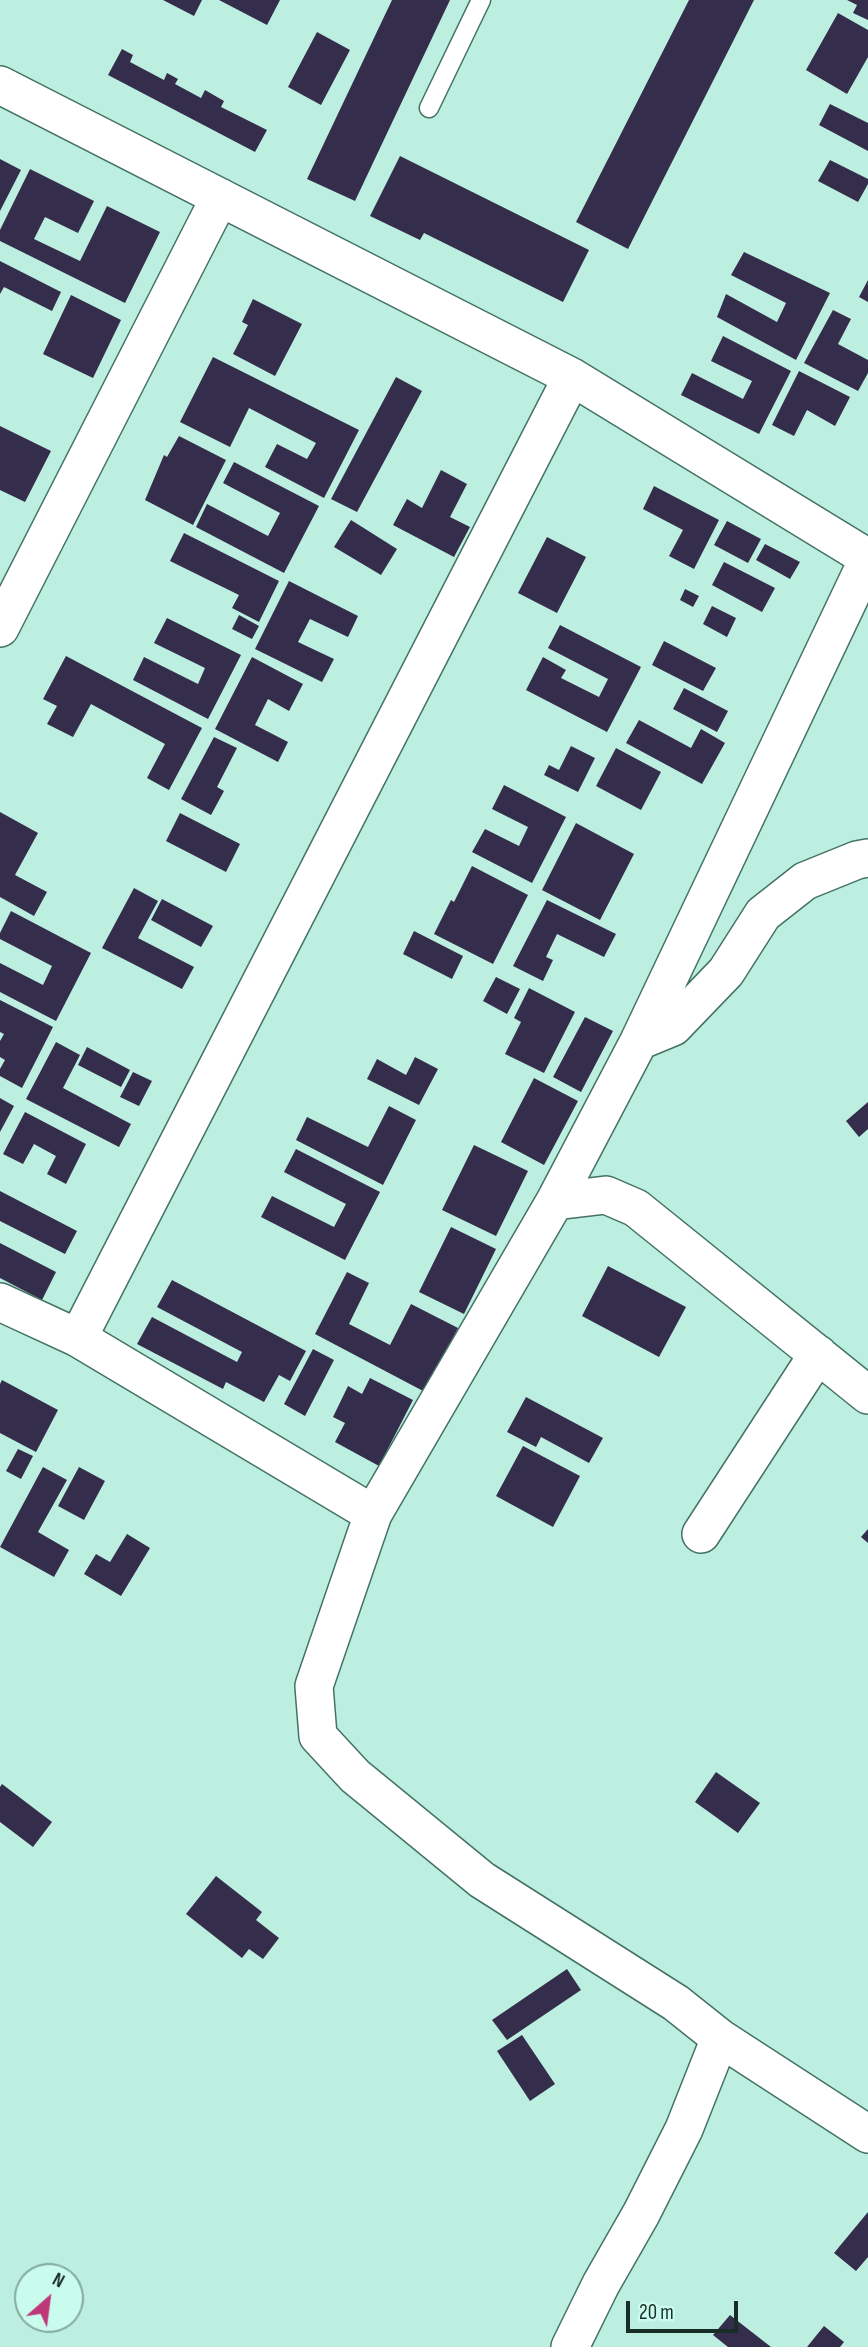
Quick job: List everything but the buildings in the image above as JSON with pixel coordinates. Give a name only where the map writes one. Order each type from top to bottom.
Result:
[{"type":"street","points":[[0,85],[572,377],[868,559],[855,618],[639,1041],[555,1201],[373,1514],[314,1686],[318,1736],[355,1776],[482,1880],[676,2003],[720,2038],[868,2134]]},
{"type":"street","points":[[0,628],[220,197]]},
{"type":"street","points":[[78,1338],[572,377]]},
{"type":"street","points":[[639,1041],[673,1027],[726,972],[763,914],[805,881],[868,858]]},
{"type":"street","points":[[555,1201],[606,1195],[636,1208],[868,1395]]},
{"type":"street","points":[[0,1302],[78,1338],[373,1514]]},
{"type":"street","points":[[701,1534],[818,1354]]},
{"type":"street","points":[[570,2347],[684,2129],[720,2038]]},
{"type":"lane","points":[[429,108],[481,0]]}]
